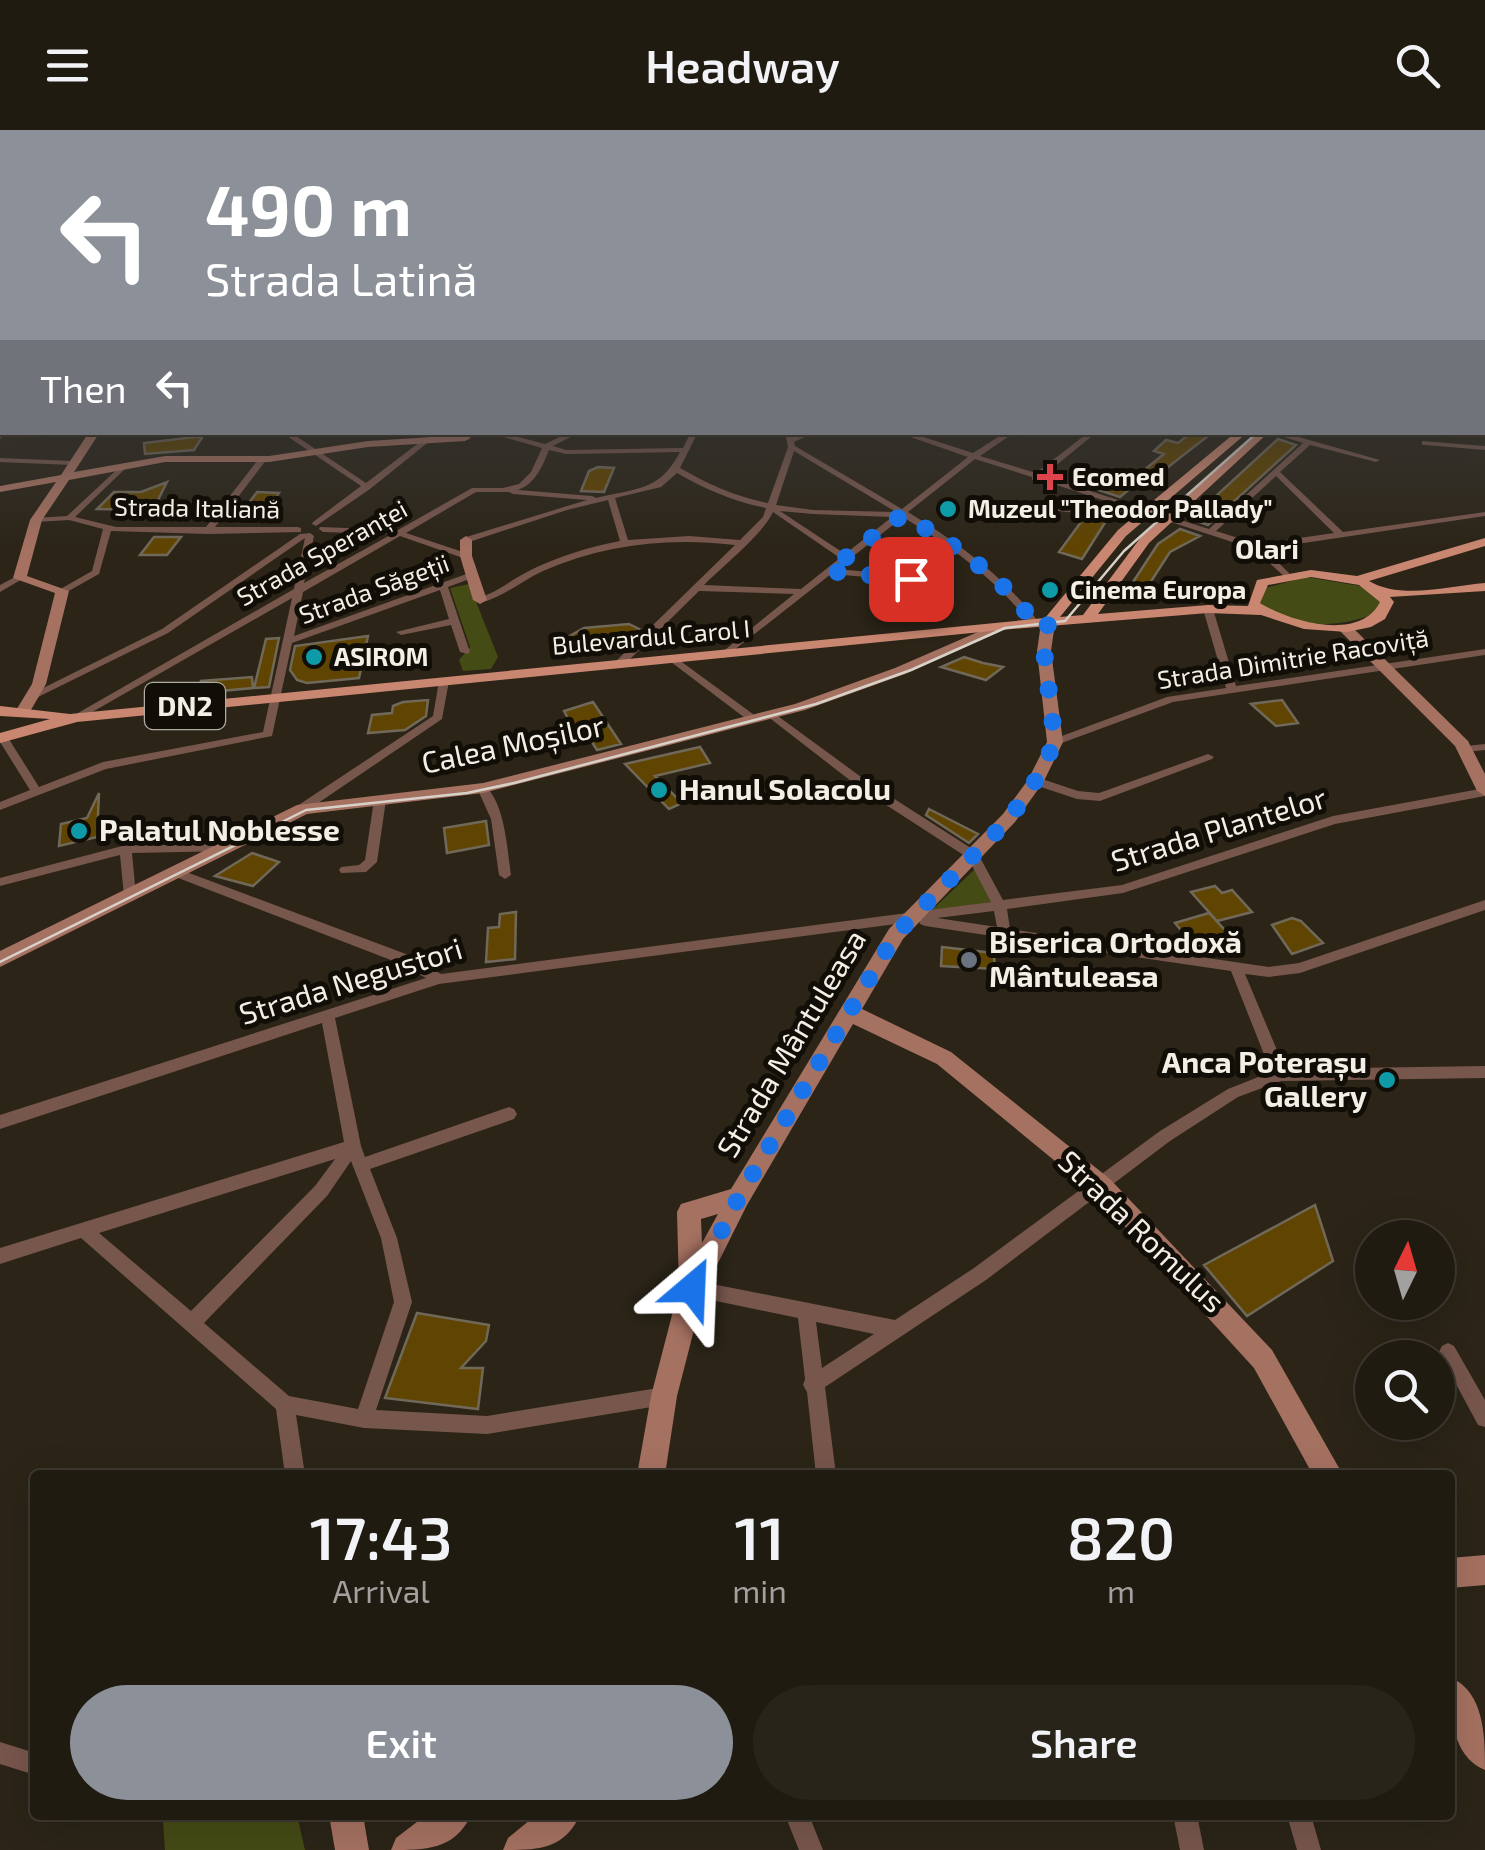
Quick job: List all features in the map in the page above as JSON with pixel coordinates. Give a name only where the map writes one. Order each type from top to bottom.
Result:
[{"type":"main road","points":[[1041,624],[1142,516],[1238,435]]},
{"type":"main road","points":[[1087,620],[1145,540],[1265,435]]},
{"type":"main road","points":[[1257,608],[1262,584],[1286,575],[1354,581],[1485,542]]},
{"type":"main road","points":[[1345,628],[1378,618],[1382,574]]},
{"type":"main road","points":[[1354,581],[1381,594],[1485,587]]},
{"type":"main road","points":[[1104,596],[1108,606],[1126,616]]},
{"type":"main road","name":"Bulevardul Carol I","points":[[76,717],[444,686],[618,665],[1208,609],[1257,608],[1294,623],[1345,628]]},
{"type":"main road","points":[[913,638],[928,646],[931,658]]},
{"type":"main road","name":"DN2","points":[[0,712],[76,717]]},
{"type":"main road","points":[[1,738],[22,712]]},
{"type":"main road","name":"DN2","points":[[1,738],[76,717]]},
{"type":"street","points":[[0,589],[20,578],[36,520],[93,435]]},
{"type":"street","points":[[288,435],[367,487]]},
{"type":"street","points":[[501,435],[573,452],[682,450]]},
{"type":"street","points":[[506,492],[534,477],[546,447],[571,435]]},
{"type":"street","points":[[658,485],[676,469],[692,435]]},
{"type":"street","points":[[908,435],[1142,516]]},
{"type":"street","points":[[988,435],[999,441]]},
{"type":"street","points":[[724,655],[971,458],[1008,435]]},
{"type":"street","points":[[1035,478],[1090,435]]},
{"type":"street","points":[[1280,435],[1376,460]]},
{"type":"street","points":[[0,489],[186,457],[263,459],[435,436]]},
{"type":"street","points":[[34,695],[165,631],[304,534],[320,527],[435,436]]},
{"type":"street","points":[[618,665],[744,543],[772,509],[791,440],[902,515],[945,539],[1041,624],[1055,742]]},
{"type":"street","points":[[1210,533],[1308,442]]},
{"type":"street","points":[[1425,443],[1485,448]]},
{"type":"street","points":[[208,531],[263,459]]},
{"type":"street","points":[[0,460],[72,464]]},
{"type":"street","points":[[69,518],[124,465]]},
{"type":"street","points":[[676,469],[708,489]]},
{"type":"street","points":[[1275,471],[1340,534]]},
{"type":"street","points":[[673,486],[658,485],[564,508],[466,540],[466,556],[480,600],[509,592],[532,572],[624,540],[667,536],[744,543]]},
{"type":"street","points":[[1259,485],[1296,492]]},
{"type":"street","points":[[690,488],[708,489],[772,509],[902,515]]},
{"type":"street","name":"Strada Speranței","points":[[76,717],[476,490],[612,499]]},
{"type":"street","points":[[564,496],[574,503],[564,508]]},
{"type":"street","points":[[612,499],[624,540]]},
{"type":"street","points":[[1050,508],[1167,520],[1257,547],[1485,514]]},
{"type":"street","points":[[772,509],[844,558]]},
{"type":"street","name":"Strada Italiană","points":[[36,520],[69,518],[107,529],[304,534]]},
{"type":"street","name":"Strada Italiană","points":[[320,527],[400,532],[466,556]]},
{"type":"street","points":[[22,712],[34,695],[62,591],[96,572],[107,529]]},
{"type":"street","points":[[0,806],[103,766],[264,737],[278,697],[290,641],[304,534]]},
{"type":"street","points":[[1257,547],[1286,575]]},
{"type":"street","points":[[828,571],[911,579]]},
{"type":"street","name":"Strada Săgeții","points":[[290,641],[472,575]]},
{"type":"street","points":[[20,578],[62,591]]},
{"type":"street","points":[[443,586],[464,652]]},
{"type":"street","points":[[699,588],[802,592]]},
{"type":"street","points":[[1208,609],[1231,688]]},
{"type":"street","points":[[401,632],[455,621]]},
{"type":"street","points":[[1345,628],[1466,749],[1485,791]]},
{"type":"street","name":"Calea Moșilor","points":[[0,960],[325,797],[380,800],[483,788],[850,690],[994,629]]},
{"type":"street","name":"Strada Dimitrie Racoviță","points":[[1055,742],[1159,702],[1485,652]]},
{"type":"street","points":[[676,660],[973,855],[1000,906],[1004,933]]},
{"type":"street","points":[[325,797],[430,724],[442,712],[444,686]]},
{"type":"street","points":[[1,738],[36,791]]},
{"type":"street","name":"Strada Mântuleasa","points":[[652,1470],[664,1396],[692,1288],[739,1197],[907,918],[1010,818],[1036,780],[1055,742]]},
{"type":"street","points":[[1466,749],[1485,747]]},
{"type":"street","points":[[1036,780],[1077,795],[1100,796],[1208,756]]},
{"type":"street","points":[[483,788],[497,819],[504,875]]},
{"type":"street","name":"Strada Plantelor","points":[[907,918],[1146,885],[1333,820],[1485,791]]},
{"type":"street","points":[[346,870],[362,869],[371,862],[380,800]]},
{"type":"street","points":[[0,882],[126,850],[228,848]]},
{"type":"street","points":[[126,850],[130,896]]},
{"type":"street","points":[[177,873],[401,958],[439,978]]},
{"type":"street","points":[[907,918],[1236,970],[1300,968],[1485,906]]},
{"type":"street","name":"Strada Negustori","points":[[0,1122],[439,978],[907,918]]},
{"type":"street","points":[[1236,970],[1280,1075]]},
{"type":"street","name":"Strada Romulus","points":[[848,1012],[944,1058],[1102,1186],[1262,1359],[1325,1470]]},
{"type":"street","points":[[328,1016],[353,1146],[389,1238],[403,1302],[364,1419]]},
{"type":"street","points":[[812,1385],[1102,1186],[1213,1103],[1280,1075],[1485,1072]]},
{"type":"street","points":[[362,1166],[509,1114]]},
{"type":"street","points":[[0,1256],[353,1146]]},
{"type":"street","points":[[192,1323],[322,1191],[353,1146]]},
{"type":"street","name":"Strada Mântuleasa","points":[[692,1288],[689,1212],[739,1197]]},
{"type":"street","points":[[85,1231],[285,1404],[364,1419],[486,1425],[664,1396]]},
{"type":"street","points":[[692,1288],[895,1329]]},
{"type":"street","points":[[806,1311],[825,1470]]},
{"type":"street","points":[[1455,1364],[1483,1411]]},
{"type":"street","points":[[285,1404],[294,1470]]},
{"type":"street","points":[[1455,1573],[1485,1570]]},
{"type":"street","points":[[1455,1702],[1485,1754]]},
{"type":"street","points":[[0,1753],[30,1762]]},
{"type":"street","points":[[347,1820],[352,1850]]},
{"type":"street","points":[[408,1850],[447,1820]]},
{"type":"street","points":[[520,1850],[558,1820]]},
{"type":"street","points":[[798,1820],[810,1850]]},
{"type":"street","points":[[1186,1820],[1192,1850]]},
{"type":"street","points":[[1300,1820],[1309,1850]]},
{"type":"green space","points":[[1306,577],[1366,587],[1381,600],[1379,611],[1350,621],[1318,624],[1286,618],[1259,602],[1265,588]]},
{"type":"green space","points":[[469,584],[498,657],[491,669],[463,671],[459,660],[470,647],[450,588]]},
{"type":"green space","points":[[976,868],[991,902],[931,911]]},
{"type":"green space","points":[[298,1820],[305,1850],[165,1850],[163,1821]]},
{"type":"building","points":[[1188,435],[1209,435],[1158,475],[1143,471],[1164,454],[1154,451],[1166,440],[1178,443]]},
{"type":"building","points":[[203,436],[194,450],[145,454],[144,443]]},
{"type":"building","points":[[1278,439],[1296,445],[1208,525],[1191,519]]},
{"type":"building","points":[[614,468],[604,492],[581,491],[589,471]]},
{"type":"building","points":[[1124,474],[1140,480],[1120,497],[1096,489]]},
{"type":"building","points":[[167,482],[153,510],[97,509],[114,492],[141,492]]},
{"type":"building","points":[[257,492],[279,493],[260,519],[237,519]]},
{"type":"building","points":[[1084,518],[1106,521],[1082,559],[1059,552]]},
{"type":"building","points":[[1180,529],[1200,536],[1170,552],[1148,586],[1133,582],[1158,544]]},
{"type":"building","points":[[154,537],[181,537],[167,555],[140,555]]},
{"type":"building","points":[[629,624],[639,629],[629,637],[557,643],[584,628]]},
{"type":"building","name":"ASIROM","points":[[368,636],[359,678],[307,683],[297,680],[290,670],[295,646]]},
{"type":"building","points":[[279,638],[269,687],[254,688],[266,639]]},
{"type":"building","points":[[964,657],[1003,667],[986,680],[941,667]]},
{"type":"building","points":[[252,677],[253,688],[197,693],[201,681]]},
{"type":"building","points":[[428,700],[426,716],[405,730],[368,733],[372,715],[392,713],[393,706],[403,702]]},
{"type":"building","points":[[1282,700],[1298,723],[1276,726],[1251,704]]},
{"type":"building","points":[[593,702],[621,744],[597,750],[580,723],[572,726],[564,711]]},
{"type":"building","name":"Hanul Solacolu","points":[[700,747],[710,763],[655,776],[682,803],[669,809],[625,764]]},
{"type":"building","name":"Palatul Noblesse","points":[[99,793],[97,837],[59,846],[61,824],[87,818]]},
{"type":"building","points":[[929,809],[978,834],[969,843],[926,815]]},
{"type":"building","points":[[486,821],[489,845],[447,853],[444,828]]},
{"type":"building","points":[[252,853],[279,862],[253,886],[215,876]]},
{"type":"building","points":[[1215,886],[1222,893],[1232,890],[1252,912],[1217,921],[1191,892]]},
{"type":"building","points":[[516,912],[515,959],[486,962],[488,928],[499,927],[500,914]]},
{"type":"building","points":[[1209,913],[1237,943],[1209,952],[1202,944],[1195,947],[1175,923]]},
{"type":"building","points":[[1292,918],[1301,921],[1323,943],[1292,954],[1272,925]]},
{"type":"building","name":"Biserica Ortodoxă Mântuleasa","points":[[942,947],[985,952],[994,957],[995,969],[941,966]]},
{"type":"building","points":[[1315,1205],[1333,1261],[1247,1316],[1204,1265]]},
{"type":"building","points":[[417,1313],[489,1325],[486,1341],[461,1368],[483,1368],[478,1409],[385,1398]]},
{"type":"tram line","points":[[0,962],[306,810],[467,793],[514,783],[816,704],[911,670],[1005,628],[1065,621],[1124,551],[1255,435]]},
{"type":"place","name":"Ecomed","points":[[1050,477]]},
{"type":"place","name":"Muzeul \"Theodor Pallady\"","points":[[948,509]]},
{"type":"place","name":"Cinema Europa","points":[[1050,590]]},
{"type":"place","name":"ASIROM","points":[[314,657]]},
{"type":"place","name":"Hanul Solacolu","points":[[659,790]]},
{"type":"place","name":"Palatul Noblesse","points":[[79,831]]},
{"type":"place","name":"Biserica Ortodoxă Mântuleasa","points":[[969,960]]},
{"type":"place","name":"Anca Poterașu Gallery","points":[[1387,1080]]},
{"type":"district","name":"Olari","points":[[1267,549]]},
{"type":"route","points":[[692,1288],[739,1197],[896,934],[907,918],[1010,818],[1036,780],[1055,742],[1044,651],[1048,623],[1034,624],[981,568],[945,539],[902,515],[828,571],[911,579]]}]
